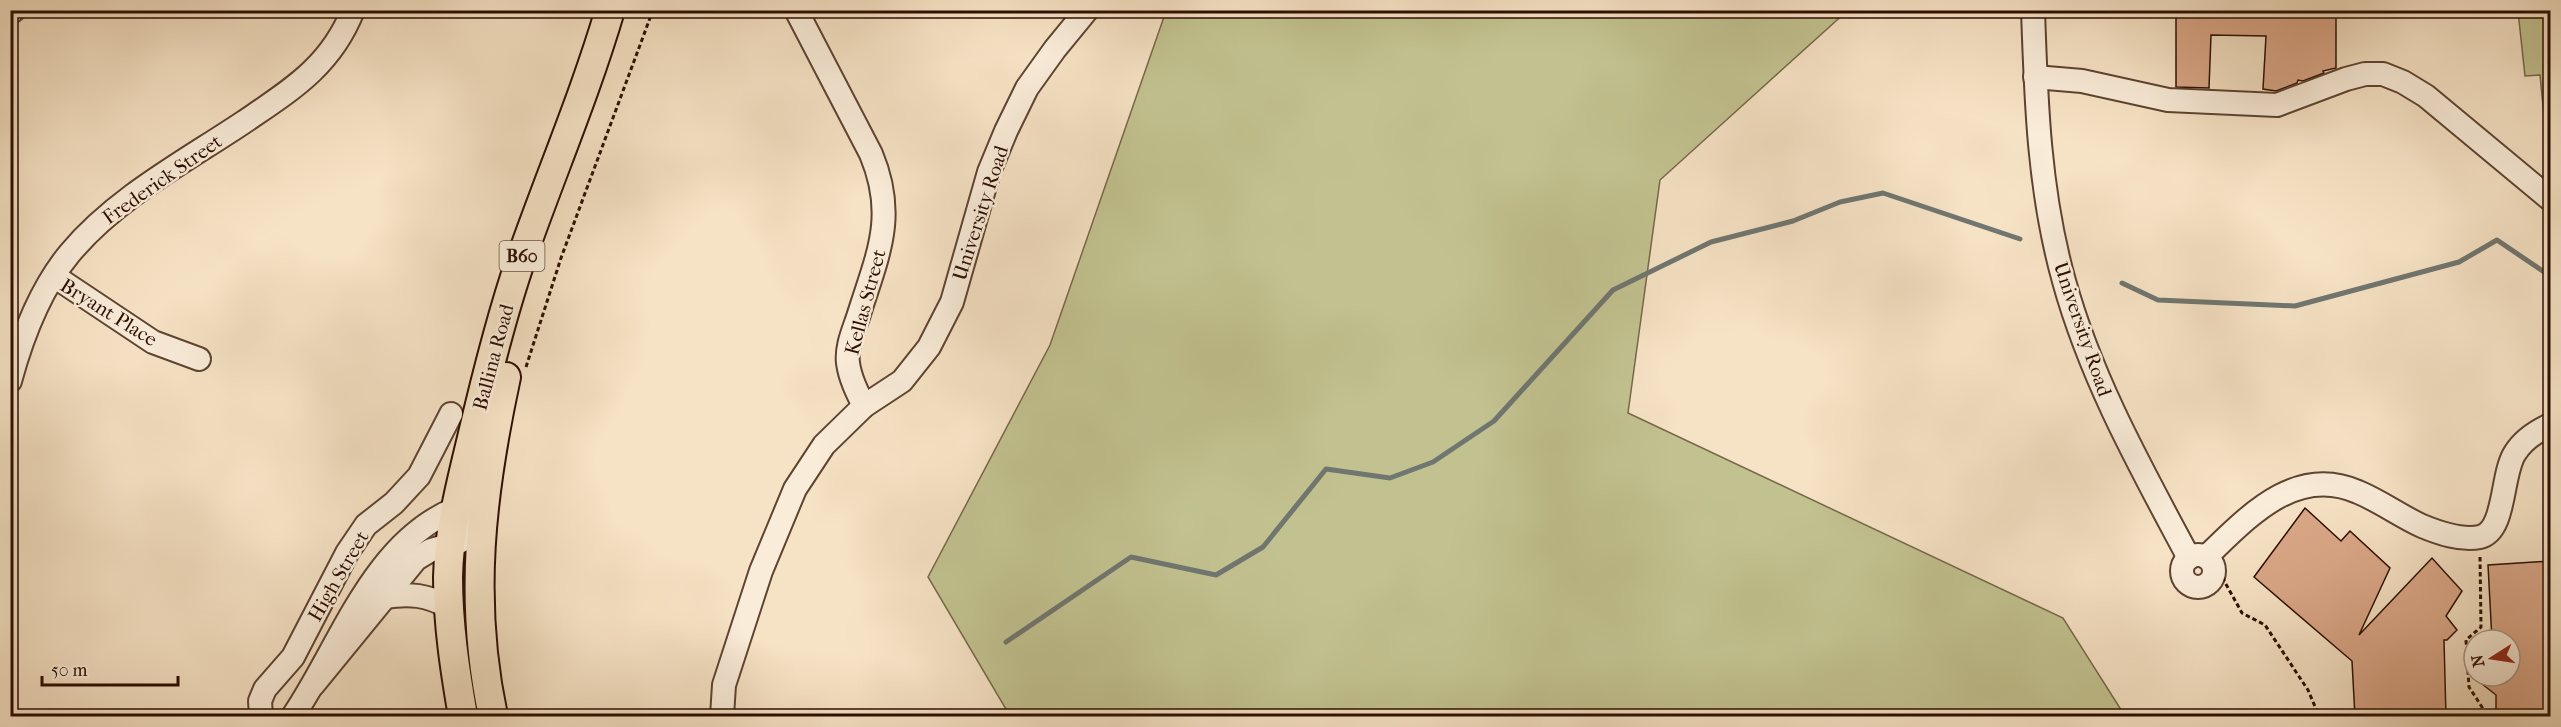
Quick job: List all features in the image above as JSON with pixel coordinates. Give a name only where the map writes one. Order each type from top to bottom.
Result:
[{"type":"main road","name":"Ballina Road","points":[[463,717],[454,664],[449,607],[450,544],[455,508],[496,339],[521,260],[597,53],[610,10]]},
{"type":"main road","name":"Ballina Road","points":[[493,717],[480,621],[478,570],[485,486],[507,370],[528,295],[628,10]]},
{"type":"street","points":[[10,13],[14,10]]},
{"type":"street","name":"Frederick Street","points":[[10,381],[26,332],[54,276],[88,234],[126,201],[310,75],[330,53],[353,10]]},
{"type":"street","name":"Kellas Street","points":[[796,10],[871,154],[880,176],[885,201],[884,227],[879,252],[849,344],[848,361],[851,376],[864,406]]},
{"type":"street","name":"University Road","points":[[864,406],[902,381],[929,347],[952,302],[989,172],[1006,131],[1027,88],[1054,49],[1086,10]]},
{"type":"street","name":"University Road","points":[[2033,10],[2040,160],[2046,202],[2061,270],[2075,319],[2120,428],[2206,559]]},
{"type":"street","points":[[2035,77],[2082,81],[2168,100],[2277,105],[2346,79],[2365,74],[2383,74],[2403,81],[2426,96],[2540,188],[2550,199]]},
{"type":"street","name":"Bryant Place","points":[[54,276],[153,342],[199,359]]},
{"type":"street","points":[[722,717],[727,675],[761,571],[795,489],[824,445],[864,406]]},
{"type":"street","name":"High Street","points":[[261,717],[260,701],[265,689],[293,657],[347,553],[366,525],[394,504],[418,476],[451,414]]},
{"type":"street","points":[[2206,559],[2256,511],[2272,500],[2306,486],[2324,484],[2343,486],[2358,492],[2436,532],[2468,538],[2480,537],[2488,533],[2499,518],[2508,469],[2516,452],[2533,435],[2550,425]]},
{"type":"street","points":[[313,685],[401,574],[416,559],[431,550],[459,543],[465,538],[485,486]]},
{"type":"street","points":[[293,717],[349,618],[401,546],[419,529],[455,508]]},
{"type":"street","points":[[385,597],[413,594],[425,596],[449,607]]},
{"type":"path","points":[[524,372],[561,258],[653,10]]},
{"type":"path","points":[[2480,537],[2481,627],[2466,640],[2469,687],[2482,707],[2483,717]]},
{"type":"path","points":[[2206,559],[2222,577],[2242,613],[2265,625],[2308,690],[2319,717]]},
{"type":"green space","points":[[1166,11],[1847,11],[1660,180],[1628,413],[2063,618],[2125,716],[1010,716],[928,577],[1050,345]]},
{"type":"green space","points":[[2518,11],[2550,11],[2550,179],[2540,75],[2525,76]]},
{"type":"building","points":[[2176,10],[2336,10],[2336,68],[2323,71],[2324,73],[2303,81],[2298,80],[2297,83],[2276,91],[2263,89],[2266,36],[2211,35],[2209,88],[2176,87]]},
{"type":"building","points":[[2305,508],[2341,541],[2350,531],[2390,568],[2359,635],[2432,558],[2462,591],[2446,616],[2457,630],[2447,640],[2444,640],[2446,717],[2355,717],[2352,661],[2254,577]]},
{"type":"building","points":[[2550,561],[2550,717],[2496,717],[2496,695],[2487,688],[2522,688],[2522,628],[2491,628],[2488,565]]},
{"type":"waterway","points":[[1006,642],[1131,557],[1216,575],[1263,547],[1326,469],[1390,478],[1433,462],[1494,421],[1613,290],[1711,242],[1793,221],[1840,202],[1883,193],[2020,239]]},
{"type":"waterway","points":[[2122,283],[2158,300],[2295,306],[2459,262],[2497,240],[2550,276]]}]
